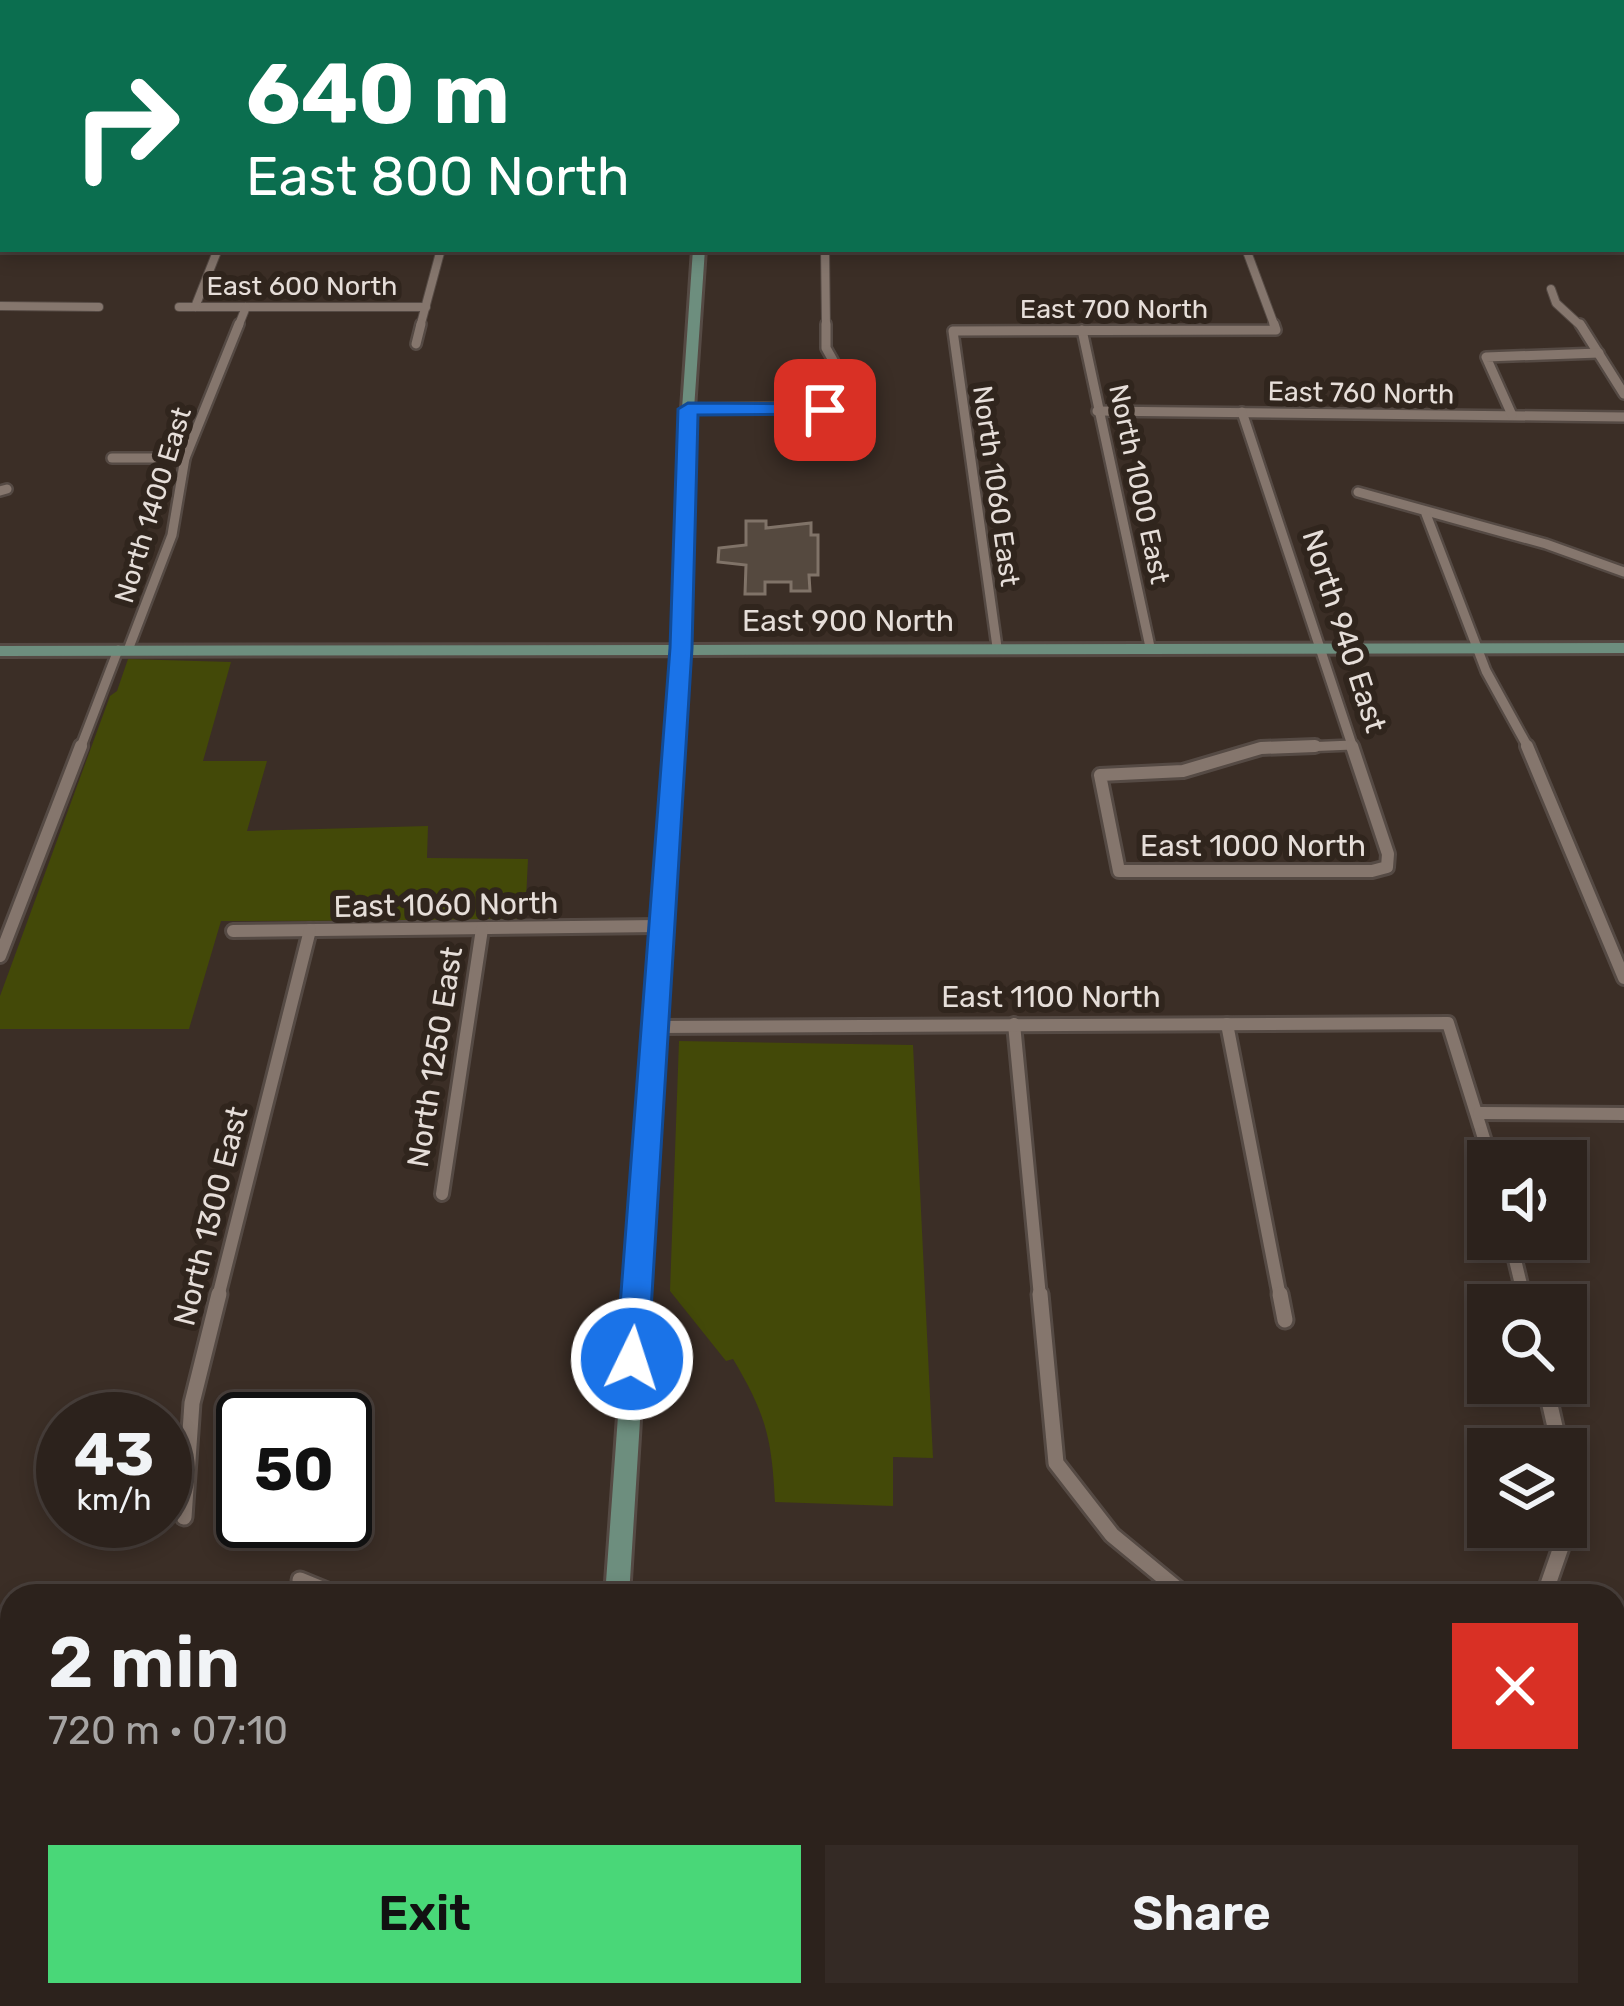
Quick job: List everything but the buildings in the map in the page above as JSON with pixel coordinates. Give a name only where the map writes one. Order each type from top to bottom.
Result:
[{"type":"main road","points":[[618,1584],[681,648],[688,409],[699,252]]},
{"type":"main road","name":"East 900 North","points":[[0,651],[1624,648]]},
{"type":"street","points":[[195,307],[217,252]]},
{"type":"street","points":[[416,344],[440,252]]},
{"type":"street","points":[[688,409],[839,407],[839,371],[826,348],[825,252]]},
{"type":"street","name":"East 700 North","points":[[953,331],[1276,330],[1247,252]]},
{"type":"street","points":[[1552,289],[1556,303],[1580,324],[1624,394]]},
{"type":"street","points":[[0,306],[99,307]]},
{"type":"street","name":"East 600 North","points":[[179,307],[426,307]]},
{"type":"street","name":"North 1400 East","points":[[0,956],[172,535],[185,458],[246,307]]},
{"type":"street","name":"North 1000 East","points":[[1082,330],[1150,647]]},
{"type":"street","name":"North 1060 East","points":[[953,331],[997,647]]},
{"type":"street","points":[[1512,415],[1486,357],[1599,353]]},
{"type":"street","name":"East 760 North","points":[[1097,411],[1624,417]]},
{"type":"street","name":"North 940 East","points":[[1242,412],[1323,647],[1388,854],[1388,867]]},
{"type":"street","points":[[112,458],[185,458]]},
{"type":"street","points":[[1358,492],[1527,538],[1624,572]]},
{"type":"street","points":[[1426,514],[1477,648],[1498,697],[1534,759],[1624,979]]},
{"type":"street","name":"East 1000 North","points":[[1353,746],[1261,748],[1183,771],[1100,775],[1119,871],[1372,872],[1388,867]]},
{"type":"street","name":"East 1060 North","points":[[233,931],[659,926]]},
{"type":"street","name":"North 1250 East","points":[[442,1194],[482,929]]},
{"type":"street","name":"North 1300 East","points":[[192,1403],[310,931]]},
{"type":"street","name":"East 1100 North","points":[[654,1027],[1448,1023],[1479,1113]]},
{"type":"street","points":[[1014,1024],[1056,1463],[1112,1534],[1172,1584]]},
{"type":"street","points":[[1227,1024],[1285,1320]]},
{"type":"street","points":[[1486,1140],[1479,1113],[1624,1114]]},
{"type":"street","points":[[1548,1584],[1560,1548]]},
{"type":"street","points":[[300,1580],[310,1584]]},
{"type":"green space","points":[[128,659],[231,662],[203,761],[267,761],[247,831],[428,826],[427,858],[528,859],[525,920],[221,921],[189,1029],[0,1029],[0,996],[110,696],[117,691]]},
{"type":"green space","points":[[679,1041],[913,1045],[933,1458],[893,1457],[893,1506],[775,1502],[769,1444],[753,1396],[733,1359],[726,1361],[670,1291]]},
{"type":"route","points":[[632,1359],[681,648],[688,409],[825,410]]}]
